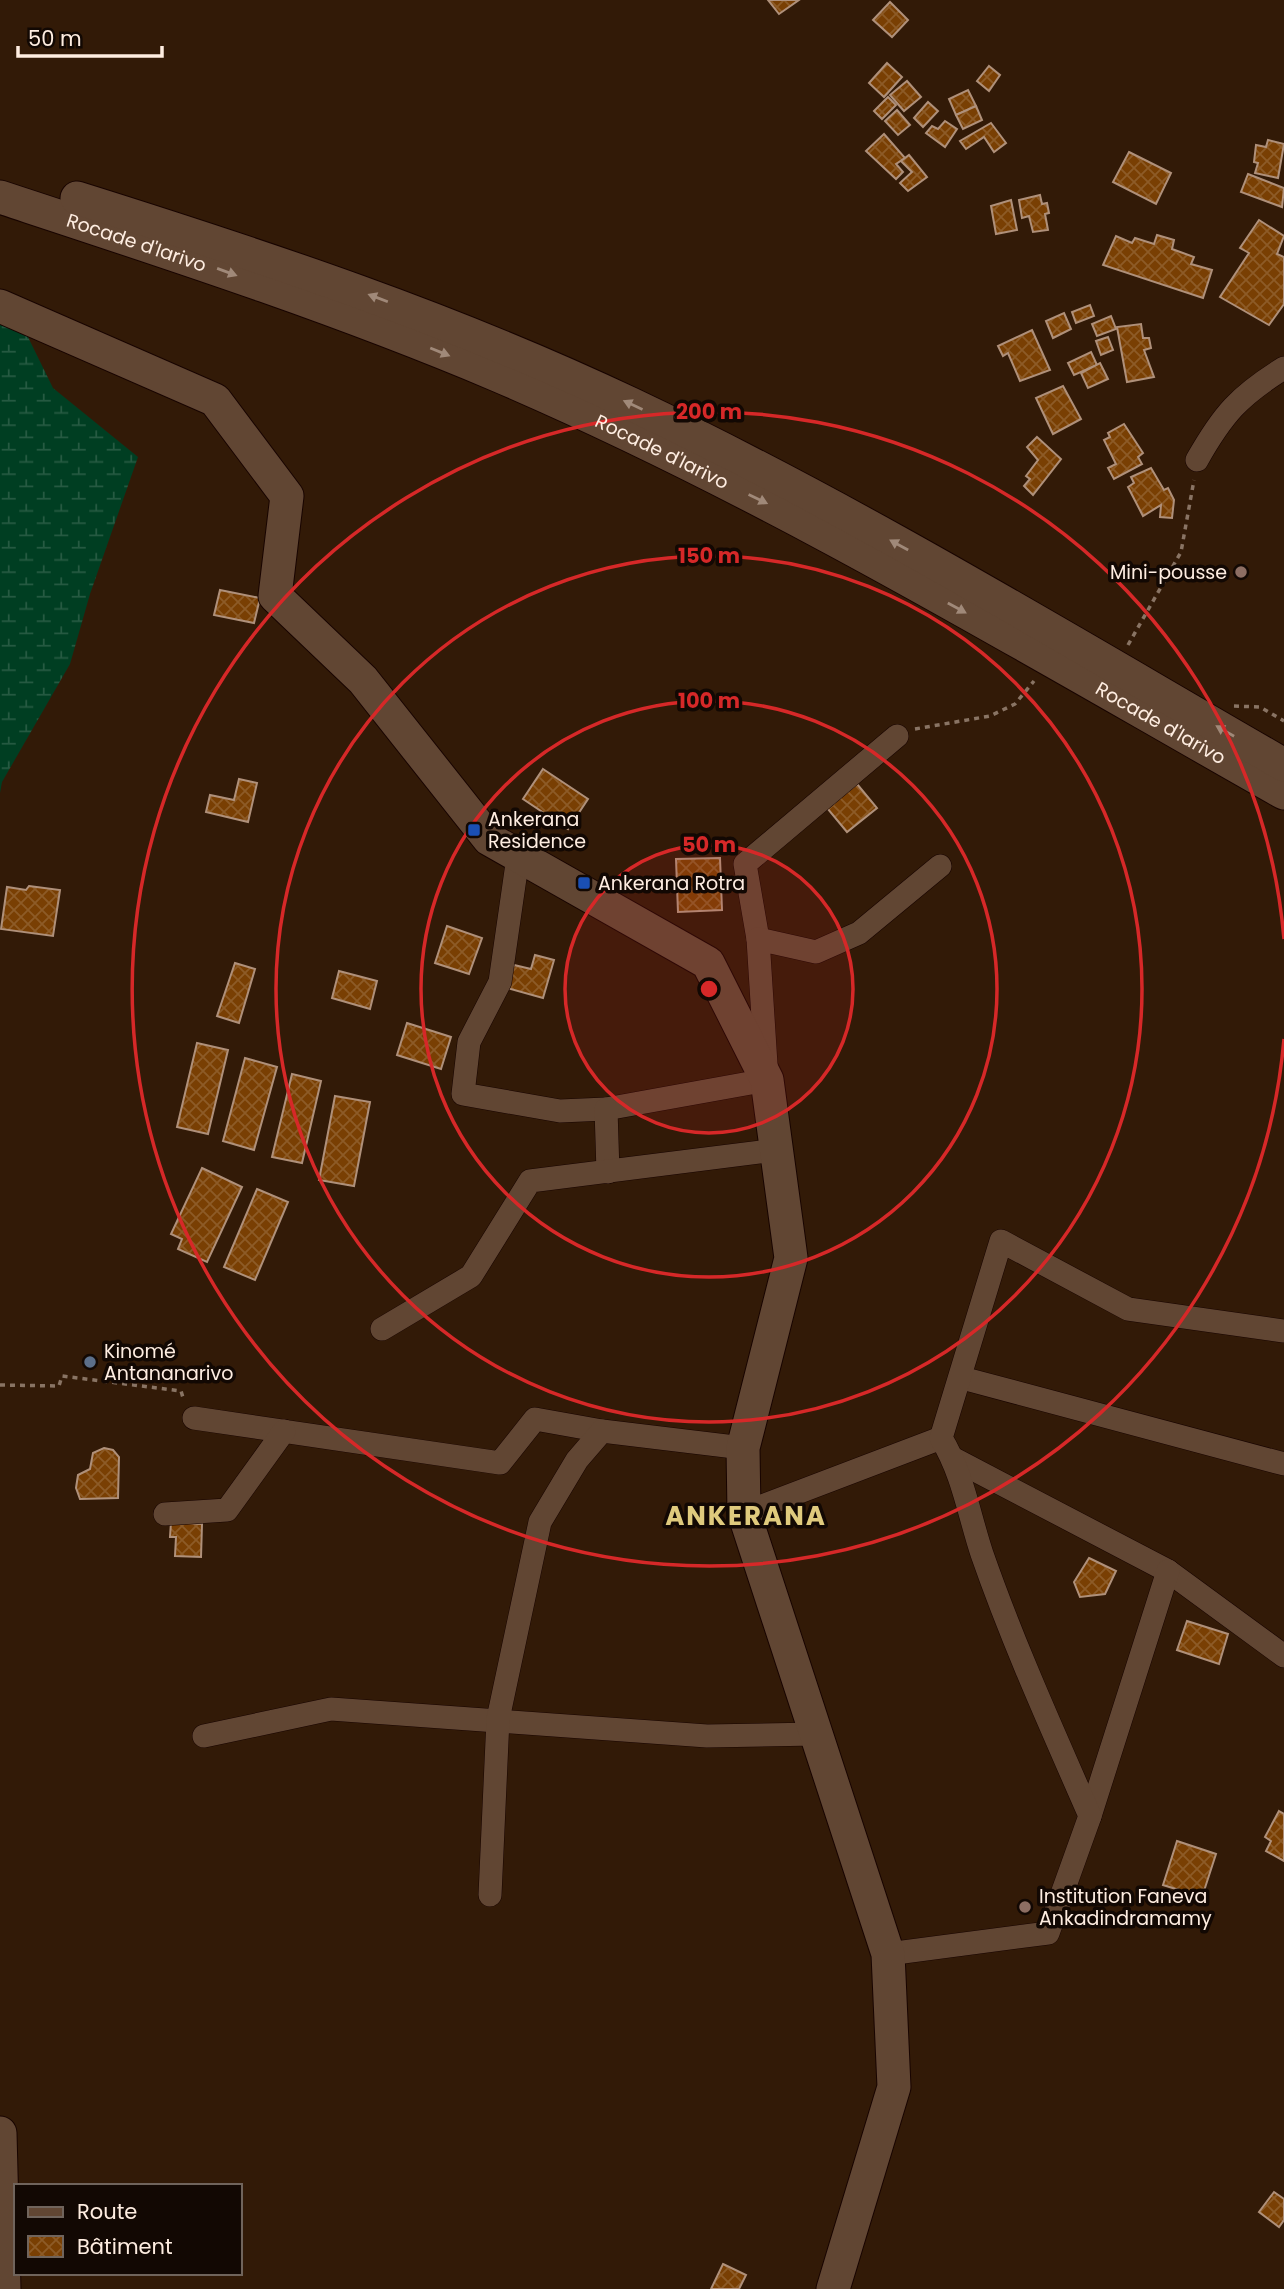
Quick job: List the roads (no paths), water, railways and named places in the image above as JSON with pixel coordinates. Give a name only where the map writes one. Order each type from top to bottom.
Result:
[{"type":"main road","name":"Rocade d'Iarivo","points":[[0,174],[343,284],[471,334],[629,403],[769,472],[1284,765]]},
{"type":"main road","name":"Rocade d'Iarivo","points":[[0,197],[359,319],[498,376],[625,434],[768,504],[1284,793]]},
{"type":"main road","points":[[0,306],[215,400],[287,496],[275,596],[363,680],[489,839],[708,963],[767,1080],[791,1258],[743,1448],[744,1513],[888,1954],[894,2087],[833,2289]]},
{"type":"main road","points":[[0,2133],[4,2289]]},
{"type":"street","points":[[1197,460],[1221,418],[1253,388],[1284,368]]},
{"type":"street","points":[[518,857],[500,982],[469,1042],[463,1094],[560,1111],[606,1109],[767,1080],[758,939],[745,864],[897,736]]},
{"type":"street","points":[[758,939],[816,952],[859,933],[940,866]]},
{"type":"street","points":[[606,1109],[608,1172]]},
{"type":"street","points":[[382,1329],[471,1276],[530,1181],[776,1150]]},
{"type":"street","points":[[1090,1816],[982,1553],[954,1459],[942,1438],[1001,1241],[1128,1309],[1284,1331]]},
{"type":"street","points":[[962,1378],[1284,1464]]},
{"type":"street","points":[[194,1418],[500,1462],[535,1419],[602,1431],[743,1448]]},
{"type":"street","points":[[165,1514],[227,1510],[284,1431]]},
{"type":"street","points":[[491,1895],[498,1718],[540,1522],[577,1460],[602,1431]]},
{"type":"street","points":[[744,1513],[942,1438]]},
{"type":"street","points":[[954,1459],[1168,1572],[1284,1656]]},
{"type":"street","points":[[888,1954],[1048,1933],[1090,1816],[1168,1572]]},
{"type":"street","points":[[204,1736],[331,1709],[498,1718],[707,1735],[816,1734]]},
{"type":"place","name":"Mini-pousse","points":[[1241,572]]},
{"type":"place","name":"Ankerana Residence","points":[[474,830]]},
{"type":"place","name":"Ankerana Rotra","points":[[584,883]]},
{"type":"place","name":"Kinomé Antananarivo","points":[[90,1362]]},
{"type":"place","name":"Institution Faneva Ankadindramamy","points":[[1025,1907]]},
{"type":"district","name":"ANKERANA","points":[[746,1516]]}]
